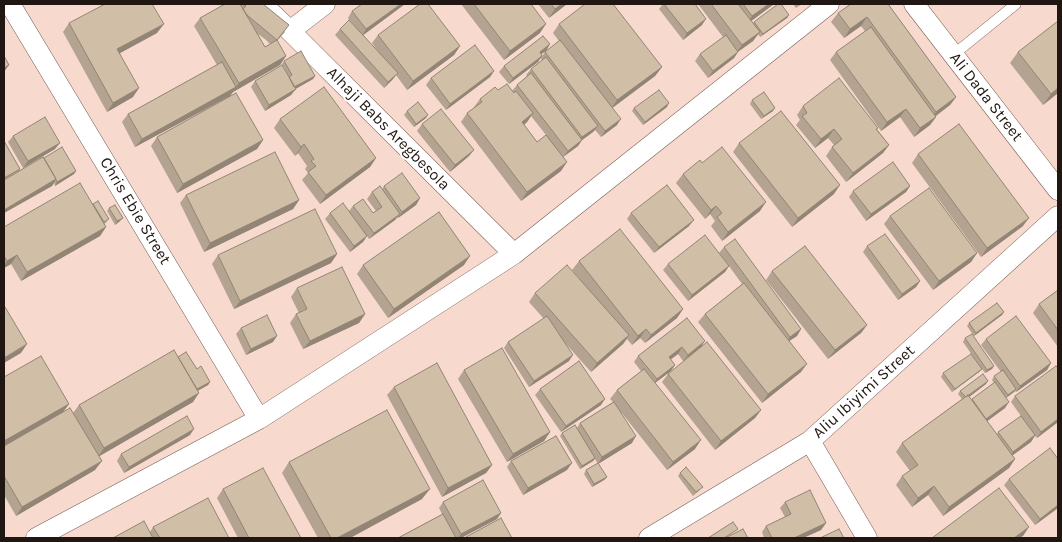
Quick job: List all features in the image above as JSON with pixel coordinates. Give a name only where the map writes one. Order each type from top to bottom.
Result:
[{"type":"street","name":"Chris Ebie Street","points":[[10,4],[259,418]]},
{"type":"street","name":"Alhaji Babs Aregbesola","points":[[262,4],[514,254]]},
{"type":"street","points":[[290,30],[325,4]]},
{"type":"street","points":[[36,538],[259,418],[514,254],[829,4]]},
{"type":"street","name":"Ali Dada Street","points":[[914,4],[1058,190]]},
{"type":"street","name":"Aliu Ibiyimi Street","points":[[649,538],[810,441],[1058,216]]},
{"type":"street","points":[[810,441],[867,538]]},
{"type":"lane","points":[[954,55],[1016,4]]},
{"type":"building","points":[[105,4],[152,4],[164,24],[117,49],[139,88],[113,103],[69,23]]},
{"type":"building","points":[[225,4],[240,4],[265,47],[277,40],[286,56],[239,83],[200,18]]},
{"type":"building","points":[[243,4],[263,4],[289,25],[277,40],[247,15],[243,9],[246,6]]},
{"type":"building","points":[[362,4],[401,4],[366,29],[352,11]]},
{"type":"building","points":[[420,4],[428,4],[460,46],[413,81],[378,35]]},
{"type":"building","points":[[474,4],[531,4],[546,24],[510,51]]},
{"type":"building","points":[[551,4],[562,4],[555,9]]},
{"type":"building","points":[[585,4],[613,4],[662,67],[617,100],[559,24]]},
{"type":"building","points":[[664,4],[695,4],[706,19],[687,33]]},
{"type":"building","points":[[711,4],[738,4],[760,32],[742,45]]},
{"type":"building","points":[[743,4],[769,4],[752,16]]},
{"type":"building","points":[[778,4],[781,4],[789,15],[763,34],[754,22]]},
{"type":"building","points":[[851,4],[888,4],[956,97],[936,112],[867,17],[850,29],[838,13]]},
{"type":"building","points":[[349,20],[398,73],[388,82],[340,29]]},
{"type":"building","points":[[1058,21],[1058,88],[1051,94],[1018,52]]},
{"type":"building","points":[[871,27],[936,117],[920,128],[906,109],[887,122],[836,52]]},
{"type":"building","points":[[726,35],[738,52],[713,71],[700,54]]},
{"type":"building","points":[[543,36],[550,44],[540,52],[542,56],[513,78],[504,66]]},
{"type":"building","points":[[560,40],[621,119],[605,131],[545,52]]},
{"type":"building","points":[[475,45],[494,71],[450,104],[431,78]]},
{"type":"building","points":[[301,51],[315,76],[294,87],[289,77],[292,75],[284,61]]},
{"type":"building","points":[[4,56],[9,65],[4,68]]},
{"type":"building","points":[[546,57],[598,126],[582,137],[531,69]]},
{"type":"building","points":[[222,62],[236,87],[142,139],[128,114]]},
{"type":"building","points":[[282,65],[296,89],[269,105],[255,81]]},
{"type":"building","points":[[531,73],[582,140],[568,151],[517,85]]},
{"type":"building","points":[[839,78],[889,145],[853,173],[832,147],[842,139],[834,129],[821,139],[802,116],[807,113],[803,106]]},
{"type":"building","points":[[507,84],[514,93],[516,91],[533,113],[522,122],[537,142],[546,135],[567,162],[527,192],[467,113],[482,102],[480,99],[495,87],[498,90]]},
{"type":"building","points":[[324,87],[376,158],[326,195],[308,172],[316,166],[311,161],[314,159],[304,144],[301,147],[280,119]]},
{"type":"building","points":[[659,90],[669,103],[645,122],[634,108]]},
{"type":"building","points":[[764,92],[775,108],[764,116],[752,100]]},
{"type":"building","points":[[236,93],[263,140],[183,184],[157,137]]},
{"type":"building","points":[[418,102],[428,115],[416,124],[407,111]]},
{"type":"building","points":[[441,109],[474,150],[455,165],[422,124]]},
{"type":"building","points":[[781,111],[840,185],[798,218],[739,143]]},
{"type":"building","points":[[45,117],[60,143],[28,161],[13,136]]},
{"type":"building","points":[[959,124],[1029,218],[987,248],[918,154]]},
{"type":"building","points":[[4,141],[20,169],[4,178]]},
{"type":"building","points":[[62,147],[76,171],[57,182],[44,158]]},
{"type":"building","points":[[722,147],[766,202],[728,232],[717,217],[722,213],[716,206],[711,210],[683,174],[700,160],[702,163]]},
{"type":"building","points":[[275,152],[299,200],[210,243],[186,195]]},
{"type":"building","points":[[43,157],[56,179],[4,210],[4,180]]},
{"type":"building","points":[[893,162],[910,186],[871,214],[853,191]]},
{"type":"building","points":[[402,173],[420,198],[402,212],[384,186]]},
{"type":"building","points":[[80,183],[106,227],[27,272],[17,255],[7,261],[4,256],[4,227]]},
{"type":"building","points":[[667,185],[694,220],[659,247],[631,213]]},
{"type":"building","points":[[380,186],[400,214],[374,233],[353,206],[363,199],[373,213],[382,207],[372,192]]},
{"type":"building","points":[[929,188],[977,253],[939,281],[890,216]]},
{"type":"building","points":[[98,201],[109,219],[104,222],[93,204]]},
{"type":"building","points":[[343,203],[367,236],[354,246],[330,213]]},
{"type":"building","points":[[115,205],[123,218],[117,221],[109,208]]},
{"type":"building","points":[[315,209],[337,254],[240,301],[218,255]]},
{"type":"building","points":[[439,212],[470,256],[394,309],[363,265]]},
{"type":"building","points":[[620,229],[683,309],[651,335],[646,329],[638,336],[579,261]]},
{"type":"building","points":[[885,234],[920,281],[902,294],[867,246]]},
{"type":"building","points":[[705,235],[729,266],[692,295],[668,264]]},
{"type":"building","points":[[735,239],[801,329],[790,337],[724,247]]},
{"type":"building","points":[[805,246],[867,325],[835,350],[772,271]]},
{"type":"building","points":[[567,265],[629,335],[597,363],[535,293]]},
{"type":"building","points":[[342,267],[365,314],[310,341],[296,314],[307,309],[297,288]]},
{"type":"building","points":[[744,283],[807,364],[768,394],[705,314]]},
{"type":"building","points":[[1058,290],[1058,330],[1039,304]]},
{"type":"building","points":[[997,303],[1004,312],[976,333],[969,323]]},
{"type":"building","points":[[4,307],[27,344],[4,358]]},
{"type":"building","points":[[267,315],[277,336],[251,349],[241,328]]},
{"type":"building","points":[[547,316],[573,355],[534,381],[508,342]]},
{"type":"building","points":[[1016,316],[1051,363],[1020,386],[986,339]]},
{"type":"building","points":[[687,318],[705,341],[688,355],[682,347],[669,357],[675,365],[657,379],[638,356]]},
{"type":"building","points":[[972,334],[994,366],[987,370],[965,338]]},
{"type":"building","points":[[707,342],[761,410],[721,441],[668,374]]},
{"type":"building","points":[[502,348],[550,432],[513,454],[464,370]]},
{"type":"building","points":[[174,350],[199,393],[104,448],[79,405]]},
{"type":"building","points":[[186,352],[197,369],[201,366],[210,382],[197,389],[178,357]]},
{"type":"building","points":[[971,354],[982,369],[955,389],[943,373]]},
{"type":"building","points":[[41,356],[69,404],[4,441],[4,377]]},
{"type":"building","points":[[579,361],[605,399],[566,426],[540,389]]},
{"type":"building","points":[[437,363],[492,465],[448,488],[394,387]]},
{"type":"building","points":[[1056,366],[1058,368],[1058,419],[1041,432],[1015,396]]},
{"type":"building","points":[[644,369],[701,440],[673,462],[617,390]]},
{"type":"building","points":[[1003,370],[1016,389],[1008,395],[994,376]]},
{"type":"building","points":[[983,374],[988,381],[966,397],[960,391]]},
{"type":"building","points":[[995,382],[1009,402],[986,419],[972,399]]},
{"type":"building","points":[[968,395],[1015,459],[949,507],[934,486],[918,498],[902,476],[918,465],[902,443]]},
{"type":"building","points":[[614,402],[636,436],[602,457],[580,423]]},
{"type":"building","points":[[70,408],[102,461],[22,507],[4,476],[4,446]]},
{"type":"building","points":[[387,410],[430,489],[337,538],[331,538],[289,462]]},
{"type":"building","points":[[187,416],[194,429],[129,467],[121,454]]},
{"type":"building","points":[[1021,416],[1035,435],[1013,452],[998,432]]},
{"type":"building","points":[[575,425],[595,458],[582,466],[562,433]]},
{"type":"building","points":[[556,436],[572,463],[528,488],[511,461]]},
{"type":"building","points":[[1050,448],[1058,459],[1058,505],[1040,519],[1009,479]]},
{"type":"building","points":[[598,463],[607,477],[594,484],[586,470]]},
{"type":"building","points":[[686,467],[703,487],[696,492],[680,473]]},
{"type":"building","points":[[263,468],[301,538],[249,538],[223,489]]},
{"type":"building","points":[[483,480],[501,513],[461,534],[443,502]]},
{"type":"building","points":[[999,488],[1029,527],[1014,538],[932,538]]},
{"type":"building","points":[[810,490],[826,523],[794,538],[772,538],[766,526],[791,514],[785,502]]},
{"type":"building","points":[[208,498],[229,538],[160,538],[153,527]]},
{"type":"building","points":[[443,514],[456,538],[398,538]]},
{"type":"building","points":[[501,518],[512,538],[466,537]]},
{"type":"building","points":[[144,521],[153,538],[113,538]]},
{"type":"building","points":[[733,522],[738,529],[724,538],[708,538]]},
{"type":"building","points":[[743,529],[748,538],[725,538]]},
{"type":"building","points":[[839,529],[844,538],[820,538]]}]
